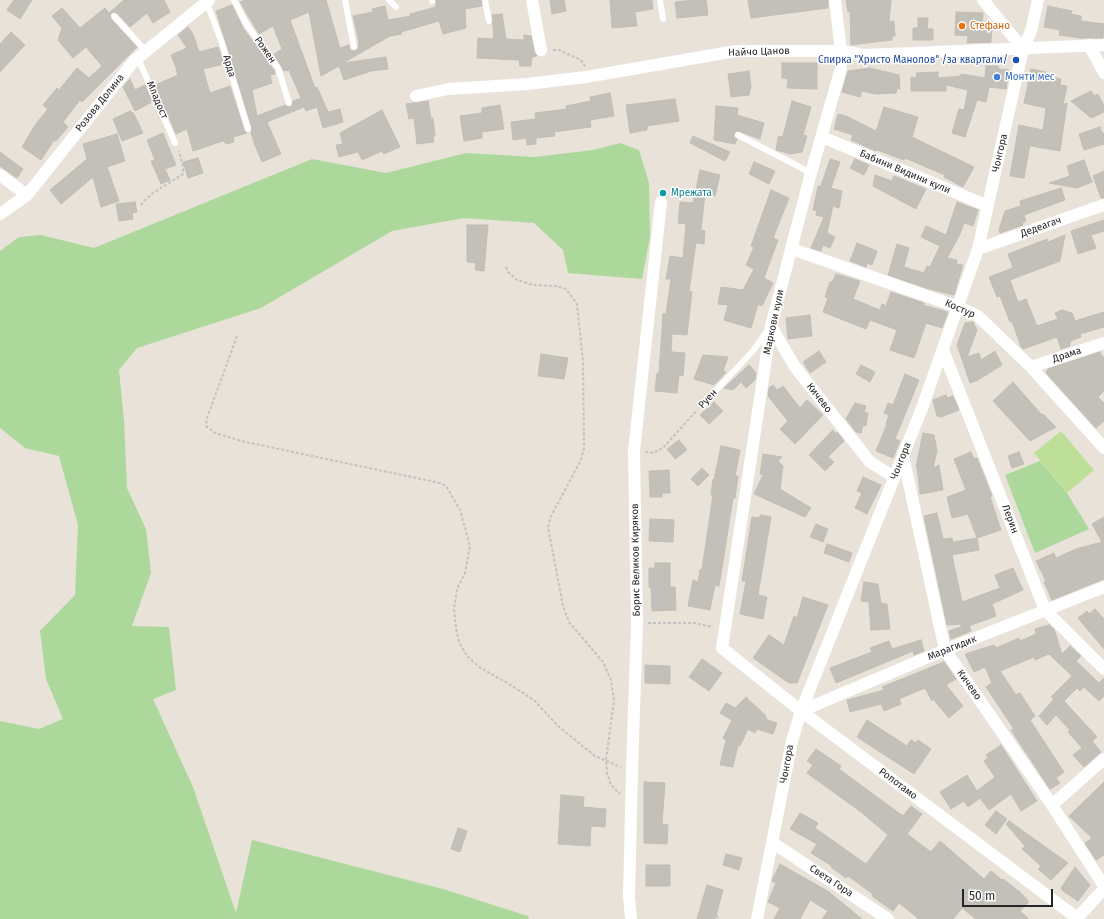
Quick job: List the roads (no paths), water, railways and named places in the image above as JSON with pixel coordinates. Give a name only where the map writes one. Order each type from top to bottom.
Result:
[{"type":"street","points":[[532,0],[542,50]]},
{"type":"street","name":"Маркови кули","points":[[722,648],[771,326],[811,173],[841,68],[841,51],[835,0]]},
{"type":"street","points":[[983,0],[1024,49]]},
{"type":"street","name":"Чонгора","points":[[757,919],[792,741],[801,711],[903,456],[943,350],[978,249],[1024,49],[1038,0]]},
{"type":"street","name":"Розова Долина","points":[[0,214],[27,195],[142,54],[208,1]]},
{"type":"street","points":[[1089,45],[1104,73]]},
{"type":"street","name":"Найчо Цанов","points":[[416,96],[448,89],[528,84],[592,76],[736,52],[841,51],[864,55],[1104,45]]},
{"type":"street","name":"Бабини Видини кули","points":[[822,137],[988,206]]},
{"type":"street","points":[[0,175],[27,195]]},
{"type":"street","name":"Борис Великов Киряков","points":[[631,919],[629,896],[637,623],[634,451],[662,202]]},
{"type":"street","name":"Дедеагач","points":[[978,249],[1104,205]]},
{"type":"street","name":"Костур","points":[[792,248],[958,307],[978,316],[1031,367],[1104,448]]},
{"type":"street","name":"Кичево","points":[[771,326],[795,367],[870,462],[894,477]]},
{"type":"street","name":"Драма","points":[[1031,367],[1104,343]]},
{"type":"street","name":"Лерин","points":[[943,350],[1045,610],[1104,669]]},
{"type":"street","name":"Кичево","points":[[903,456],[945,650],[1052,805],[1104,887]]},
{"type":"street","name":"Марагидик","points":[[801,711],[945,650],[1104,586]]},
{"type":"street","name":"Ропотамо","points":[[722,648],[801,711],[1076,918]]},
{"type":"street","points":[[1052,805],[1104,759]]},
{"type":"street","name":"Света Гора","points":[[773,843],[888,919]]},
{"type":"street","points":[[1076,918],[1104,887]]},
{"type":"lane","name":"Рожен","points":[[234,0],[247,25],[278,68],[289,103]]},
{"type":"lane","points":[[345,0],[354,47]]},
{"type":"lane","points":[[389,0],[396,7]]},
{"type":"lane","points":[[485,0],[489,21]]},
{"type":"lane","points":[[660,0],[663,19]]},
{"type":"lane","name":"Арда","points":[[208,1],[248,129]]},
{"type":"lane","name":"Младост","points":[[114,16],[142,54],[175,143]]},
{"type":"lane","points":[[738,135],[811,173]]},
{"type":"lane","name":"Руен","points":[[702,405],[752,352],[771,326]]},
{"type":"place","name":"Стефано","points":[[962,26]]},
{"type":"place","name":"Спирка \"Христо Манолов\" /за квартали/","points":[[1016,60]]},
{"type":"place","name":"Монти мес","points":[[997,77]]},
{"type":"place","name":"Мрежата","points":[[663,193]]}]
